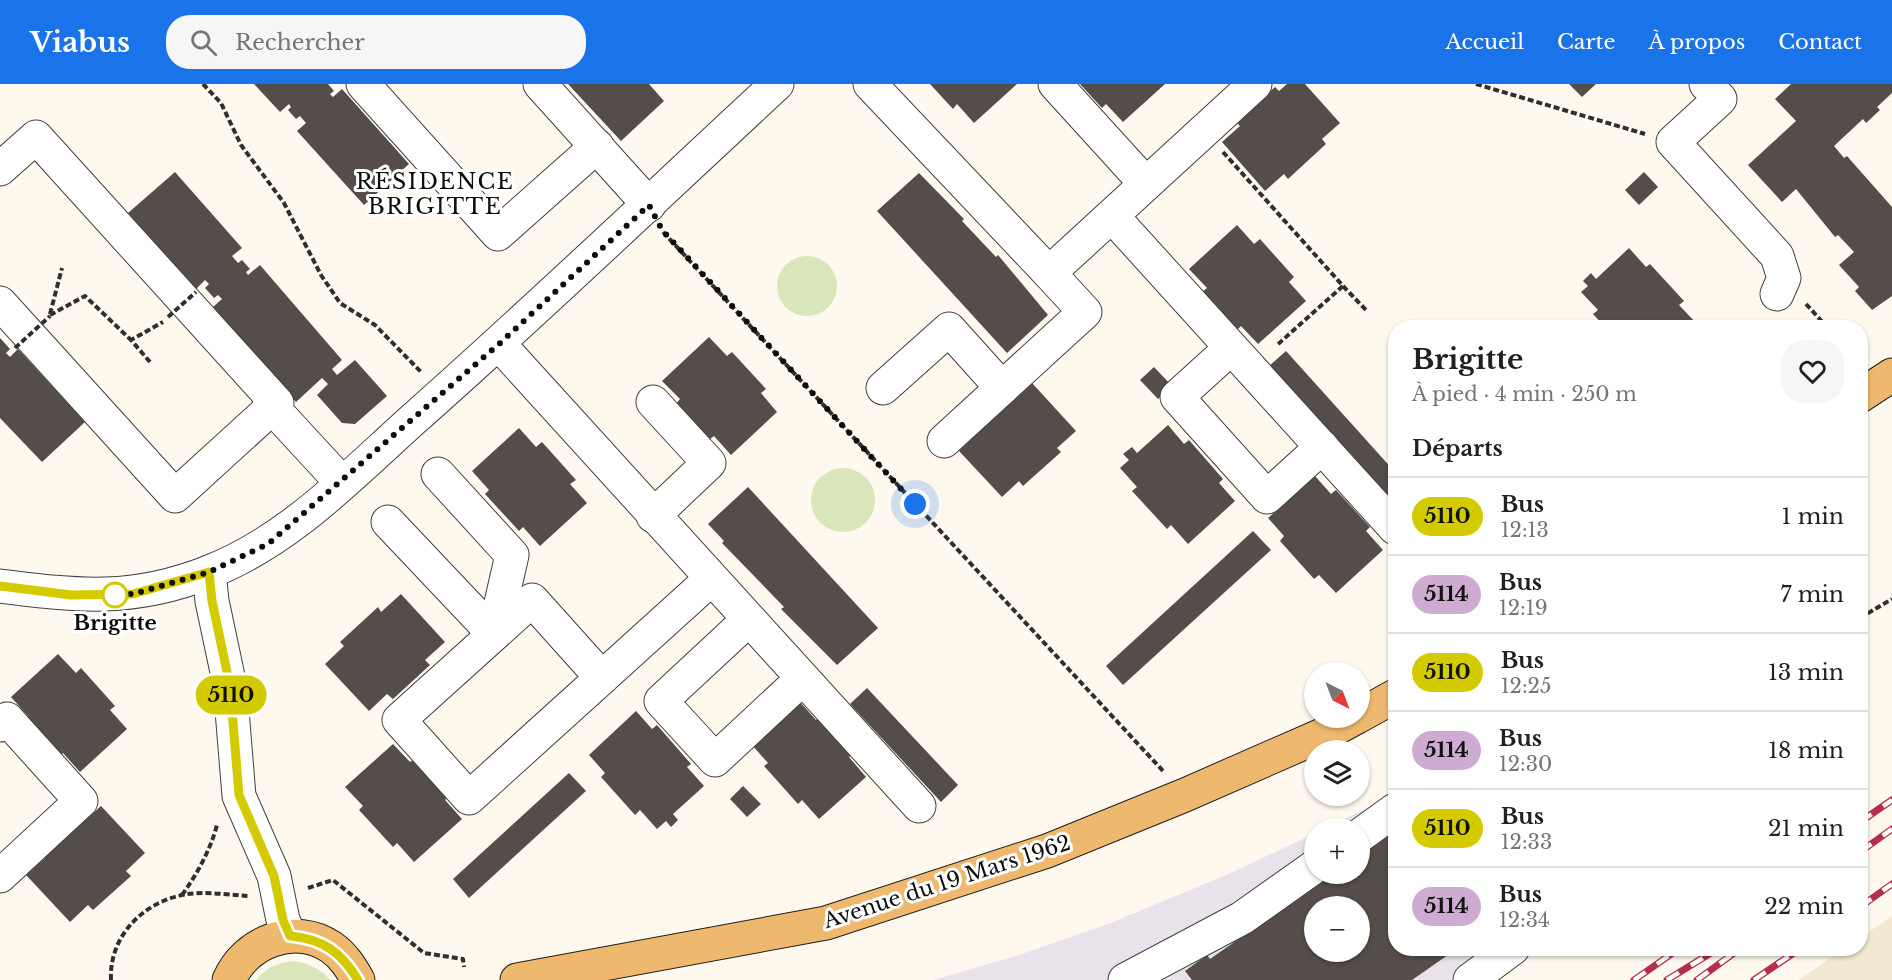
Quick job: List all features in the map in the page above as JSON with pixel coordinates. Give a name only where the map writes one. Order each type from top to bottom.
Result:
[{"type":"main road","points":[[1868,391],[1892,375]]},
{"type":"main road","name":"Avenue du 19 Mars 1962","points":[[1370,710],[1388,700]]},
{"type":"main road","name":"Avenue du 19 Mars 1962","points":[[517,980],[826,923],[1047,851],[1185,795],[1338,728]]},
{"type":"main road","points":[[229,980],[234,969],[249,952],[268,940],[290,936],[311,938],[331,947],[347,962],[358,980]]},
{"type":"street","points":[[363,84],[498,234],[597,146]]},
{"type":"street","points":[[540,84],[649,205]]},
{"type":"street","points":[[0,586],[71,595],[133,594],[209,572],[268,544],[342,483],[499,344],[777,84]]},
{"type":"street","points":[[870,84],[1085,312],[944,441]]},
{"type":"street","points":[[1055,84],[1146,184]]},
{"type":"street","points":[[1049,273],[1255,84]]},
{"type":"street","points":[[1706,84],[1720,99],[1673,142],[1777,256],[1784,278],[1777,294]]},
{"type":"street","points":[[0,169],[36,137],[178,308],[277,403],[175,496],[32,333],[0,303]]},
{"type":"street","points":[[1112,216],[1388,520]]},
{"type":"street","points":[[884,388],[949,329],[1002,388]]},
{"type":"street","points":[[499,344],[919,806]]},
{"type":"street","points":[[1232,348],[1177,397],[1267,497],[1322,447]]},
{"type":"street","points":[[653,402],[709,463],[653,516]]},
{"type":"street","points":[[272,407],[342,483]]},
{"type":"street","points":[[438,474],[512,555],[494,634]]},
{"type":"street","points":[[388,522],[494,634]]},
{"type":"street","points":[[209,572],[212,601],[230,686],[239,795],[274,876],[283,920],[290,936]]},
{"type":"street","points":[[602,678],[532,600],[399,720],[469,798],[602,678],[711,579]]},
{"type":"street","points":[[748,620],[661,702],[715,760],[802,679]]},
{"type":"street","points":[[0,725],[7,719],[81,801],[0,876]]},
{"type":"street","points":[[1370,828],[1388,815]]},
{"type":"street","points":[[1125,980],[1242,918],[1304,874]]},
{"type":"street","points":[[1470,980],[1502,956]]},
{"type":"path","points":[[203,84],[221,103],[241,145],[284,203],[321,275],[340,303],[375,326],[442,393]]},
{"type":"path","points":[[1476,84],[1673,142]]},
{"type":"path","points":[[1204,130],[1366,310]]},
{"type":"path","points":[[649,205],[662,230],[1185,795]]},
{"type":"path","points":[[32,333],[62,268]]},
{"type":"path","points":[[1276,346],[1343,286]]},
{"type":"path","points":[[32,333],[85,296],[131,340],[150,362]]},
{"type":"path","points":[[131,340],[178,308]]},
{"type":"path","points":[[1868,613],[1892,599]]},
{"type":"path","points":[[181,896],[195,877],[213,841],[219,819]]},
{"type":"path","points":[[305,889],[333,880],[424,953],[463,959],[464,967]]},
{"type":"path","points":[[111,980],[110,963],[118,943],[135,917],[181,896],[199,894],[257,896]]},
{"type":"shaded area","points":[[1388,798],[1388,956],[1518,956],[1485,980],[934,980],[1022,954],[1108,924],[1224,876],[1304,839],[1304,884],[1370,884],[1370,818],[1347,818]]},
{"type":"shaded area","points":[[1892,916],[1892,980],[1799,980],[1834,956],[1868,956],[1868,932]]},
{"type":"green space","points":[[807,256],[828,265],[837,286],[828,307],[807,316],[786,307],[777,286],[786,265]]},
{"type":"green space","points":[[837,468],[849,468],[866,477],[873,488],[875,500],[873,512],[866,523],[849,532],[837,532],[825,527],[816,518],[811,506],[811,494],[816,482],[825,473]]},
{"type":"green space","points":[[294,961],[314,967],[330,980],[256,980],[273,966]]},
{"type":"building","name":"RÉSIDENCE BRIGITTE","points":[[254,84],[328,84],[334,91],[330,94],[333,97],[342,89],[409,164],[364,205],[297,131],[306,123],[300,116],[296,119],[288,110],[291,107],[289,104],[280,112]]},
{"type":"building","points":[[568,84],[649,84],[664,101],[621,141]]},
{"type":"building","points":[[930,84],[1017,84],[974,123],[957,104],[953,109]]},
{"type":"building","points":[[1080,84],[1165,84],[1123,122],[1106,104],[1102,108]]},
{"type":"building","points":[[1287,84],[1305,84],[1340,123],[1322,139],[1326,144],[1288,179],[1284,174],[1265,191],[1222,142],[1240,126],[1236,122],[1275,87],[1279,91]]},
{"type":"building","points":[[1569,84],[1596,84],[1582,97]]},
{"type":"building","points":[[1791,84],[1892,84],[1892,93],[1877,107],[1880,110],[1866,123],[1863,119],[1834,146],[1844,158],[1847,156],[1892,207],[1892,296],[1872,310],[1855,291],[1859,287],[1839,265],[1854,252],[1838,235],[1835,237],[1796,189],[1782,202],[1748,165],[1796,121],[1775,99]]},
{"type":"building","points":[[175,172],[242,248],[232,256],[238,263],[242,260],[250,269],[246,272],[248,275],[260,265],[342,360],[332,369],[337,375],[355,360],[387,396],[355,424],[342,423],[317,395],[328,384],[322,378],[296,402],[213,307],[222,299],[218,295],[214,298],[205,288],[209,284],[205,280],[195,290],[128,213]]},
{"type":"building","points":[[1644,172],[1658,187],[1639,205],[1625,190]]},
{"type":"building","points":[[919,173],[964,219],[962,221],[996,257],[998,255],[1048,315],[1007,353],[877,211]]},
{"type":"building","points":[[1237,225],[1254,244],[1260,239],[1294,277],[1289,282],[1306,301],[1258,344],[1241,326],[1237,330],[1202,292],[1207,288],[1189,269]]},
{"type":"building","points":[[1629,248],[1646,267],[1650,264],[1684,301],[1679,305],[1693,320],[1599,320],[1593,314],[1598,310],[1581,292],[1588,286],[1583,281],[1591,273],[1596,279]]},
{"type":"building","points":[[709,337],[727,356],[732,352],[766,389],[761,393],[777,412],[731,455],[714,436],[709,440],[676,404],[680,399],[662,381]]},
{"type":"building","points":[[0,338],[10,349],[6,353],[10,357],[18,349],[85,422],[42,462],[0,418]]},
{"type":"building","points":[[1286,351],[1388,464],[1388,502],[1267,368]]},
{"type":"building","points":[[1154,367],[1172,386],[1158,399],[1140,380]]},
{"type":"building","points":[[1032,383],[1076,431],[1057,448],[1061,452],[1023,486],[1019,481],[1002,497],[959,451],[976,434],[973,430],[1011,395],[1015,399]]},
{"type":"building","points":[[1168,425],[1184,444],[1189,440],[1223,479],[1219,483],[1235,501],[1188,544],[1171,525],[1167,529],[1132,491],[1137,487],[1120,468],[1129,460],[1123,454],[1132,447],[1137,453]]},
{"type":"building","points":[[519,428],[536,447],[542,442],[576,480],[570,484],[587,503],[540,546],[523,527],[519,531],[485,494],[489,490],[472,471]]},
{"type":"building","points":[[1315,476],[1331,494],[1336,490],[1370,527],[1366,531],[1383,550],[1336,593],[1319,575],[1314,579],[1280,541],[1284,536],[1268,518]]},
{"type":"building","points":[[748,487],[878,628],[837,665],[781,609],[784,607],[722,543],[724,541],[708,524]]},
{"type":"building","points":[[1253,531],[1271,550],[1123,685],[1106,666]]},
{"type":"building","points":[[401,594],[445,642],[425,660],[430,665],[393,699],[387,694],[369,711],[325,664],[344,646],[340,642],[378,607],[381,612]]},
{"type":"building","points":[[58,654],[76,673],[81,668],[115,706],[110,710],[127,729],[80,772],[63,753],[58,757],[24,720],[28,716],[11,697]]},
{"type":"building","points":[[867,688],[958,785],[941,802],[850,704]]},
{"type":"building","points":[[799,701],[816,720],[821,716],[855,753],[849,757],[866,777],[819,819],[802,800],[798,804],[764,766],[768,763],[751,744]]},
{"type":"building","points":[[636,711],[652,729],[657,725],[691,764],[687,767],[704,786],[673,814],[678,820],[671,827],[666,821],[657,829],[640,810],[635,815],[601,777],[605,773],[589,755]]},
{"type":"building","points":[[393,744],[410,762],[416,758],[450,795],[445,800],[462,819],[414,862],[397,843],[393,847],[359,810],[363,806],[345,787]]},
{"type":"building","points":[[569,773],[586,791],[469,898],[453,879]]},
{"type":"building","points":[[743,786],[761,804],[747,817],[730,799]]},
{"type":"building","points":[[101,806],[145,853],[126,871],[131,876],[93,910],[88,905],[70,922],[26,875],[45,858],[41,854],[78,819],[82,823]]},
{"type":"building","points":[[1388,834],[1388,956],[1446,956],[1412,980],[1192,980],[1185,971],[1207,955],[1210,959],[1317,884],[1370,884],[1370,847]]},
{"type":"railway","points":[[1868,816],[1892,800]]},
{"type":"railway","points":[[1868,846],[1892,829]]},
{"type":"railway","points":[[1868,901],[1892,884]]},
{"type":"railway","points":[[1634,980],[1668,956]]},
{"type":"railway","points":[[1667,980],[1706,956]]},
{"type":"railway","points":[[1697,980],[1730,956]]},
{"type":"railway","points":[[1754,980],[1789,956]]},
{"type":"bus line","name":"5110","points":[[0,586],[71,595],[133,594],[209,572],[212,601],[230,686],[239,795],[280,893],[283,920],[290,936],[311,938],[331,947],[347,962],[358,980]]},
{"type":"place","name":"Brigitte","points":[[115,595]]},
{"type":"district","name":"RÉSIDENCE BRIGITTE","points":[[435,194]]},
{"type":"route","points":[[115,595],[112,595],[133,594],[209,572],[268,544],[342,483],[499,344],[649,205],[662,230],[915,504]]}]
